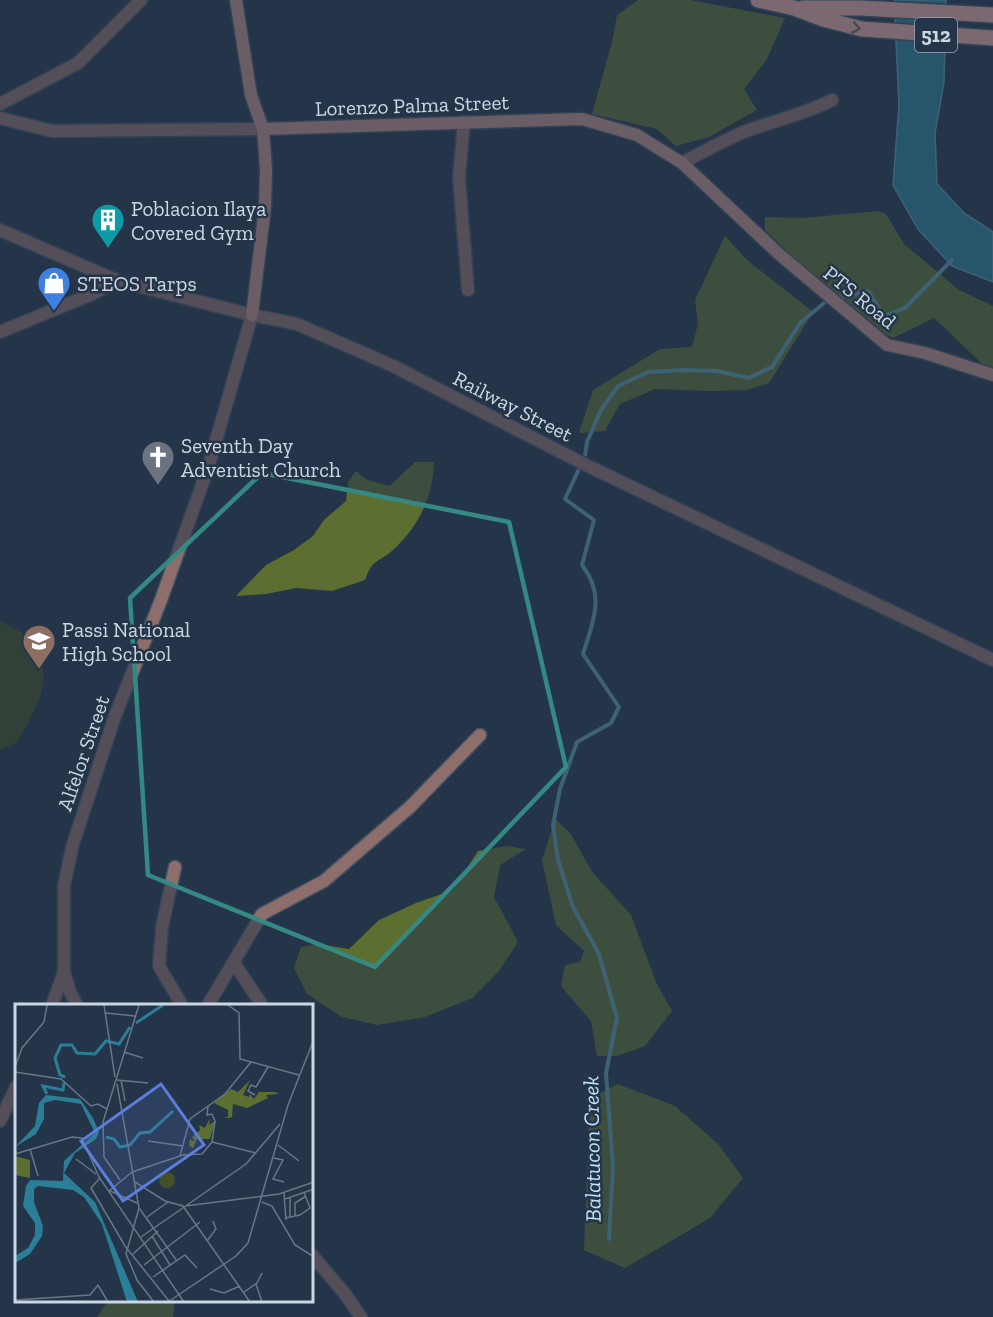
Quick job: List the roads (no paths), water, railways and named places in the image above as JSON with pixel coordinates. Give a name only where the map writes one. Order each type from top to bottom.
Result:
[{"type":"main road","points":[[236,0],[251,95],[263,129],[266,169],[265,207],[252,315]]},
{"type":"main road","name":"512","points":[[758,0],[794,8],[844,25],[880,31],[993,38]]},
{"type":"main road","name":"512","points":[[794,8],[886,9],[986,15]]},
{"type":"main road","name":"Lorenzo Palma Street","points":[[263,129],[582,119],[637,135],[682,163],[780,255]]},
{"type":"main road","name":"PTS Road","points":[[780,255],[886,345],[925,353],[993,375]]},
{"type":"street","points":[[0,104],[78,63],[141,0]]},
{"type":"street","points":[[682,163],[749,130],[811,111],[832,100]]},
{"type":"street","name":"Lorenzo Palma Street","points":[[0,118],[52,130],[263,129]]},
{"type":"street","points":[[464,122],[459,178],[468,290]]},
{"type":"street","name":"Railway Street","points":[[0,230],[118,281],[297,324],[373,357],[588,466],[993,660]]},
{"type":"street","points":[[0,332],[118,281]]},
{"type":"street","name":"Alfelor Street","points":[[52,1004],[64,972],[64,885],[73,844],[115,716],[161,600],[208,468],[252,315]]},
{"type":"street","points":[[209,1004],[262,914],[324,881],[410,807],[480,735]]},
{"type":"street","points":[[175,867],[162,927],[159,966],[181,1004]]},
{"type":"street","points":[[234,963],[261,1004]]},
{"type":"street","points":[[64,972],[76,1004]]},
{"type":"street","points":[[0,1121],[15,1089]]},
{"type":"street","points":[[314,1257],[361,1317]]},
{"type":"water","points":[[894,0],[946,0],[944,82],[935,133],[937,184],[964,213],[993,232],[993,282],[952,266],[918,229],[893,185],[899,104]]},
{"type":"waterway","name":"Balatucon Creek","points":[[837,298],[868,291],[884,316],[905,308],[952,260]]},
{"type":"waterway","name":"Balatucon Creek","points":[[609,1239],[613,1167],[606,1073],[617,1018],[599,954],[573,907],[558,860],[553,825],[560,789],[577,742],[611,723],[619,707],[583,654],[593,620],[596,598],[594,587],[582,565],[594,520],[565,499],[585,456],[587,442],[601,410],[618,386],[648,372],[717,371],[749,378],[772,367],[800,323],[829,299]]},
{"type":"place","name":"Poblacion Ilaya Covered Gym","points":[[108,249]]},
{"type":"place","name":"STEOS Tarps","points":[[54,312]]},
{"type":"place","name":"Seventh Day Adventist Church","points":[[158,486]]},
{"type":"place","name":"Passi National High School","points":[[39,670]]}]
